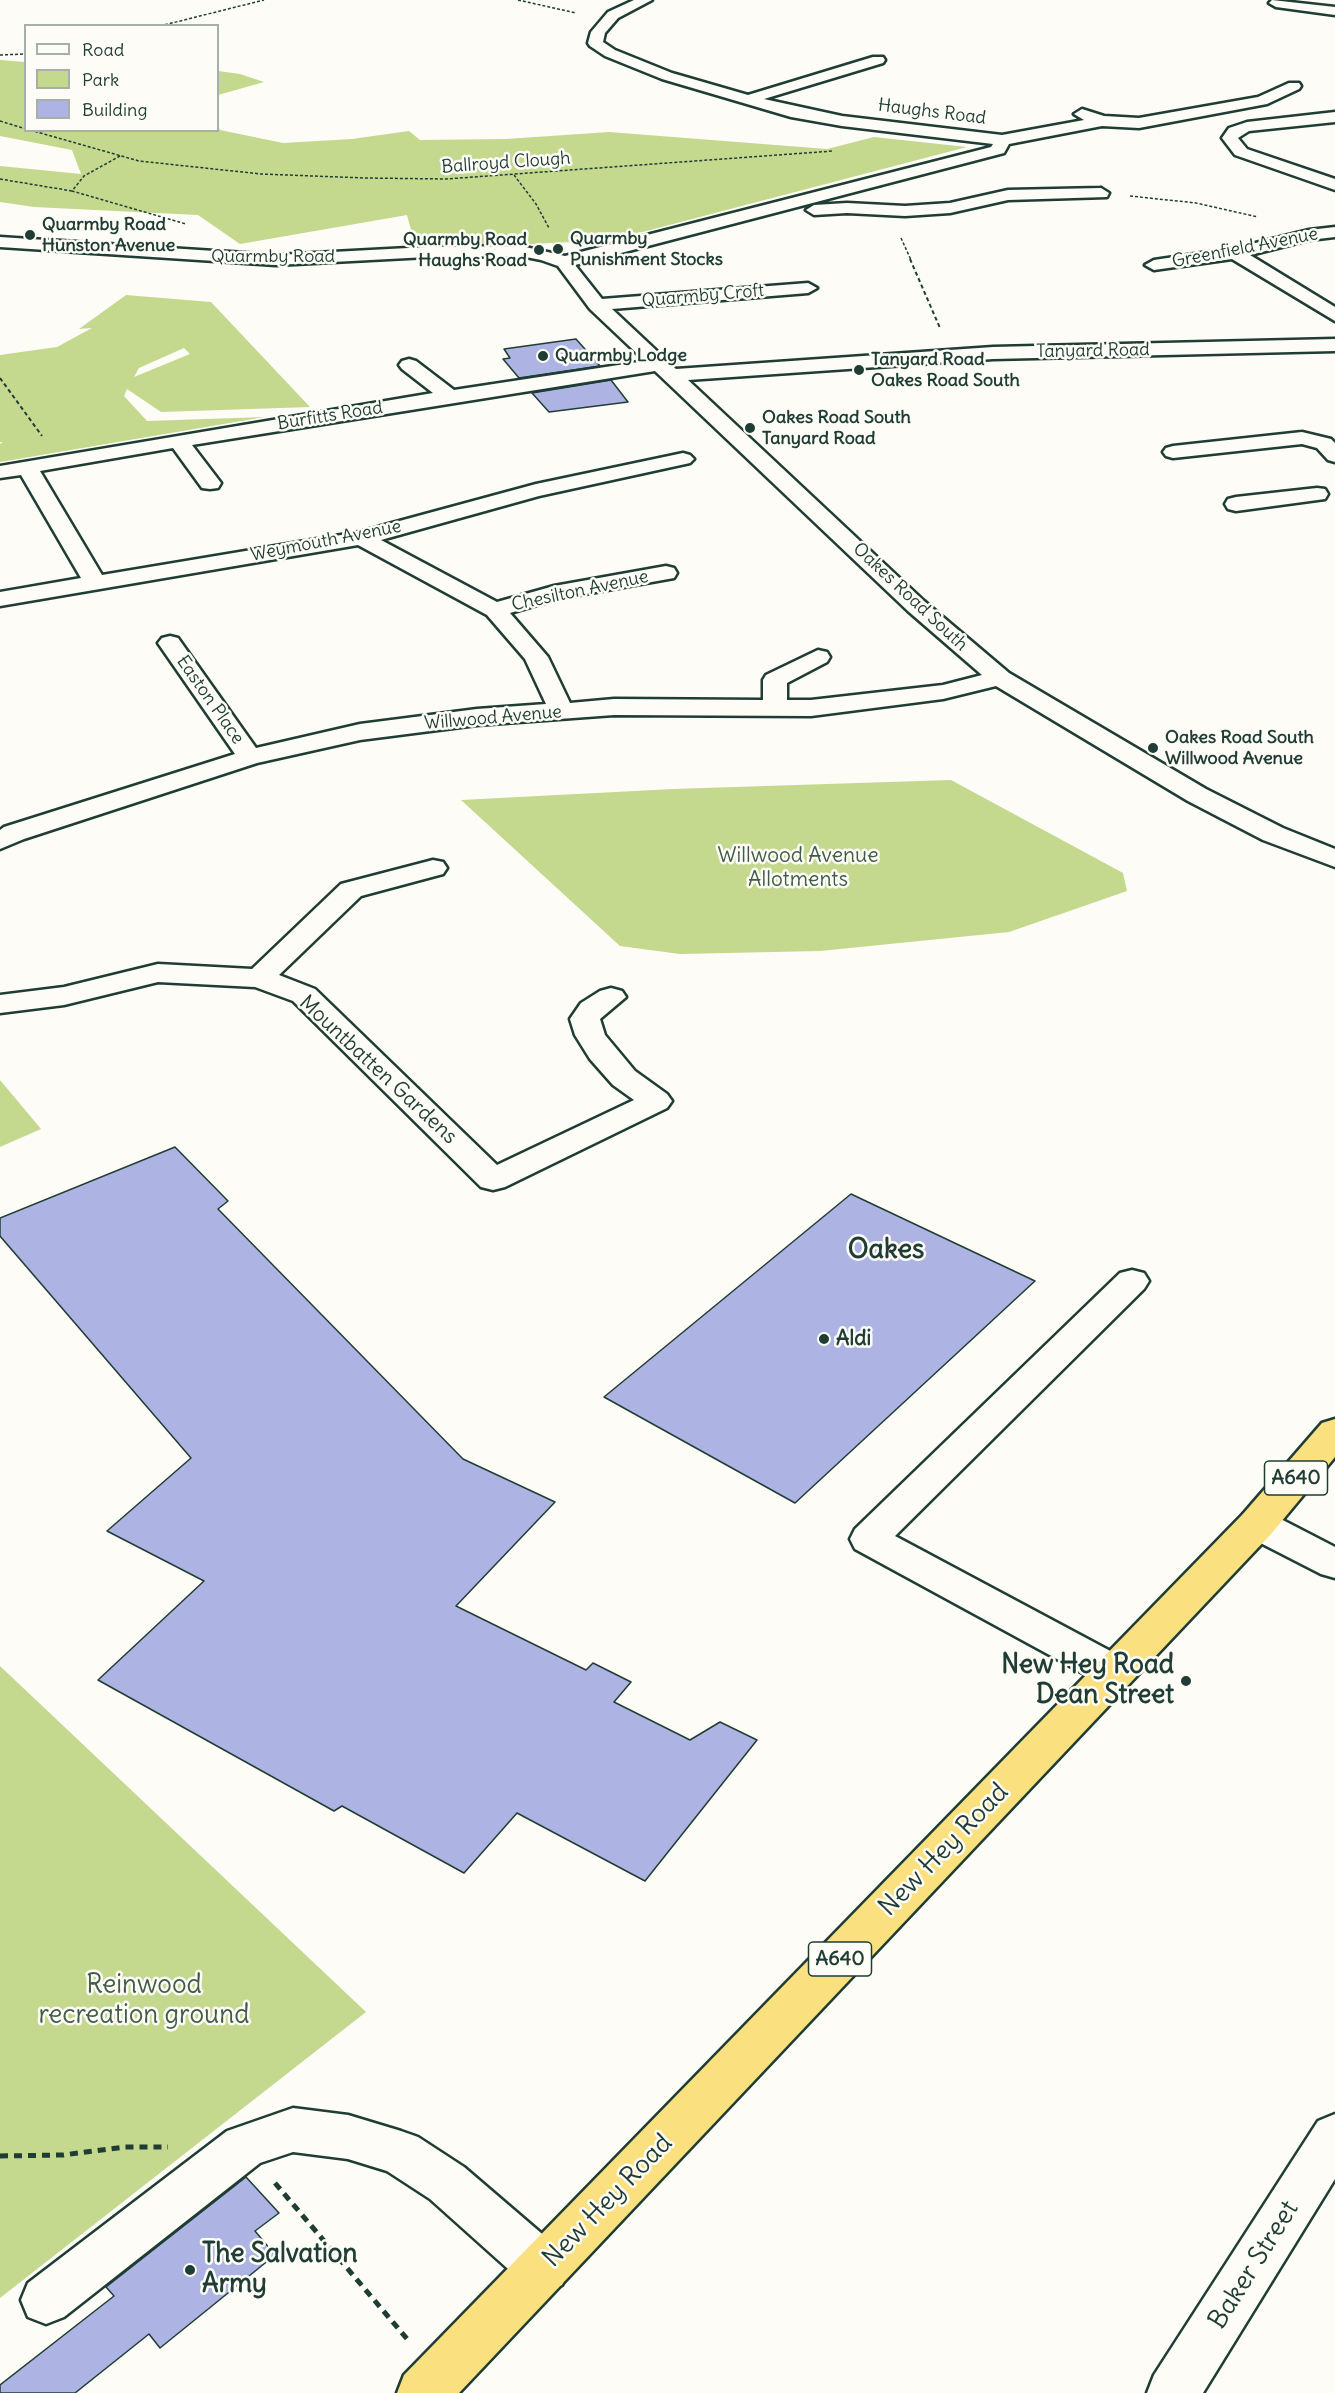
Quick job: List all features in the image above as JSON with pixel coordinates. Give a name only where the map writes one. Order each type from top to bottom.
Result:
[{"type":"highway","name":"New Hey Road","points":[[431,2385],[1257,1524],[1335,1432]]},
{"type":"street","points":[[607,21],[613,15],[645,0]]},
{"type":"street","points":[[1276,3],[1335,11]]},
{"type":"street","name":"Haughs Road","points":[[564,262],[673,232],[998,150],[1002,140],[842,121],[744,101],[667,76],[610,53],[595,43],[598,32],[607,21]]},
{"type":"street","points":[[744,101],[878,60]]},
{"type":"street","points":[[1262,102],[1294,86]]},
{"type":"street","points":[[1002,140],[1102,121],[1139,123],[1262,102],[1299,102]]},
{"type":"street","points":[[1082,114],[1102,121]]},
{"type":"street","points":[[1332,182],[1241,152],[1230,138],[1235,131],[1247,127],[1335,117]]},
{"type":"street","name":"Haughs Road","points":[[673,232],[752,216],[797,211],[848,208],[888,210],[950,208],[1008,195],[1101,193]]},
{"type":"street","name":"Greenfield Avenue","points":[[1154,265],[1235,253],[1309,235],[1335,232]]},
{"type":"street","points":[[0,261],[9,242]]},
{"type":"street","name":"Quarmby Road","points":[[9,242],[276,260],[460,251],[521,251],[545,255],[564,262]]},
{"type":"street","points":[[1235,253],[1335,315]]},
{"type":"street","name":"Oakes Road South","points":[[564,262],[597,305],[916,606],[1000,678],[1197,795],[1273,834],[1335,859]]},
{"type":"street","name":"Quarmby Croft","points":[[597,305],[808,288]]},
{"type":"street","name":"Tanyard Road","points":[[666,369],[952,356],[1335,345]]},
{"type":"street","points":[[409,365],[450,397]]},
{"type":"street","name":"Burfitts Road","points":[[0,472],[450,397],[666,369]]},
{"type":"street","points":[[1173,452],[1302,438],[1324,443],[1335,456]]},
{"type":"street","points":[[178,441],[210,483]]},
{"type":"street","name":"Weymouth Avenue","points":[[0,599],[361,538],[536,490],[683,459]]},
{"type":"street","points":[[27,467],[95,582]]},
{"type":"street","points":[[1236,504],[1326,498],[1326,470],[1335,467]]},
{"type":"street","name":"Chesilton Avenue","points":[[361,538],[495,610],[536,657],[562,712]]},
{"type":"street","name":"Chesilton Avenue","points":[[495,610],[554,593],[666,573]]},
{"type":"street","name":"Easton Place","points":[[170,643],[250,757]]},
{"type":"street","points":[[775,708],[775,680],[818,657]]},
{"type":"street","name":"Willwood Avenue","points":[[5,832],[250,757],[360,732],[477,717],[614,707],[811,708],[944,692],[1000,678]]},
{"type":"street","points":[[259,978],[351,890],[433,867]]},
{"type":"street","name":"Mountbatten Gardens","points":[[0,1004],[64,996],[158,973],[259,978],[304,995],[493,1180],[656,1101],[624,1078],[600,1052],[585,1019],[592,1009],[611,997]]},
{"type":"street","points":[[1115,1672],[869,1539],[1132,1281]]},
{"type":"street","points":[[1257,1524],[1335,1564]]},
{"type":"street","points":[[46,2300],[244,2146],[293,2130],[348,2137],[401,2153],[447,2183],[544,2268]]},
{"type":"street","name":"Baker Street","points":[[1173,2393],[1335,2136]]},
{"type":"path","points":[[168,24],[264,0]]},
{"type":"path","points":[[518,0],[607,21]]},
{"type":"path","points":[[0,55],[24,54]]},
{"type":"path","points":[[0,121],[24,128]]},
{"type":"path","name":"Ballroyd Clough","points":[[37,132],[140,161],[261,174],[446,179],[840,150]]},
{"type":"path","points":[[72,191],[84,176],[120,156]]},
{"type":"path","points":[[514,175],[536,204],[552,235]]},
{"type":"path","points":[[0,179],[72,191],[107,203],[183,222],[231,258]]},
{"type":"path","points":[[1101,193],[1216,208]]},
{"type":"path","points":[[888,210],[952,356]]},
{"type":"path","points":[[0,378],[59,461]]},
{"type":"path","points":[[244,2146],[431,2385]]},
{"type":"path","points":[[0,2156],[63,2155],[125,2148],[172,2147]]},
{"type":"green space","points":[[0,60],[24,62],[24,132],[219,132],[219,128],[283,143],[352,139],[409,131],[420,140],[506,139],[609,132],[827,149],[874,137],[967,147],[612,240],[511,245],[415,245],[407,215],[240,244],[198,215],[34,207],[0,202],[0,166],[81,174],[72,150],[0,136]]},
{"type":"green space","points":[[219,71],[240,74],[264,82],[219,95]]},
{"type":"green space","points":[[126,295],[211,302],[310,407],[161,412],[127,389],[124,396],[147,421],[265,417],[0,462],[0,444],[3,442],[0,442],[0,355],[57,347],[92,328],[79,329]],"holes":[[[184,348],[190,354],[134,377],[139,368]]]},
{"type":"green space","name":"Willwood Avenue Allotments","points":[[951,780],[1123,873],[1127,891],[1009,932],[820,951],[680,954],[620,946],[461,800],[673,789]]},
{"type":"green space","points":[[0,1080],[41,1129],[0,1147]]},
{"type":"green space","name":"Reinwood recreation ground","points":[[0,1666],[366,2012],[0,2298]]},
{"type":"building","name":"Quarmby Lodge","points":[[576,339],[600,366],[519,378],[503,359],[510,358],[504,349]]},
{"type":"building","points":[[611,380],[628,402],[549,412],[532,393]]},
{"type":"building","points":[[175,1147],[228,1201],[218,1209],[463,1459],[555,1502],[456,1606],[586,1670],[593,1663],[631,1682],[614,1702],[690,1740],[720,1722],[757,1740],[645,1881],[517,1813],[464,1873],[342,1806],[334,1811],[98,1680],[204,1581],[107,1531],[191,1458],[0,1236],[0,1218]]},
{"type":"building","name":"Aldi","points":[[851,1194],[1035,1281],[795,1503],[604,1397]]},
{"type":"building","name":"The Salvation Army","points":[[246,2177],[279,2213],[255,2231],[275,2255],[160,2348],[149,2334],[75,2393],[0,2393],[0,2385],[114,2296],[106,2287]]},
{"type":"place","name":"Quarmby Road Hunston Avenue","points":[[30,235]]},
{"type":"place","name":"Quarmby Punishment Stocks","points":[[558,249]]},
{"type":"place","name":"Quarmby Road Haughs Road","points":[[539,250]]},
{"type":"place","name":"Quarmby Lodge","points":[[543,356]]},
{"type":"place","name":"Tanyard Road Oakes Road South","points":[[859,370]]},
{"type":"place","name":"Oakes Road South Tanyard Road","points":[[750,428]]},
{"type":"place","name":"Oakes Road South Willwood Avenue","points":[[1153,748]]},
{"type":"place","name":"Aldi","points":[[824,1339]]},
{"type":"place","name":"New Hey Road Dean Street","points":[[1186,1681]]},
{"type":"place","name":"The Salvation Army","points":[[190,2270]]},
{"type":"district","name":"Oakes","points":[[886,1250]]}]
